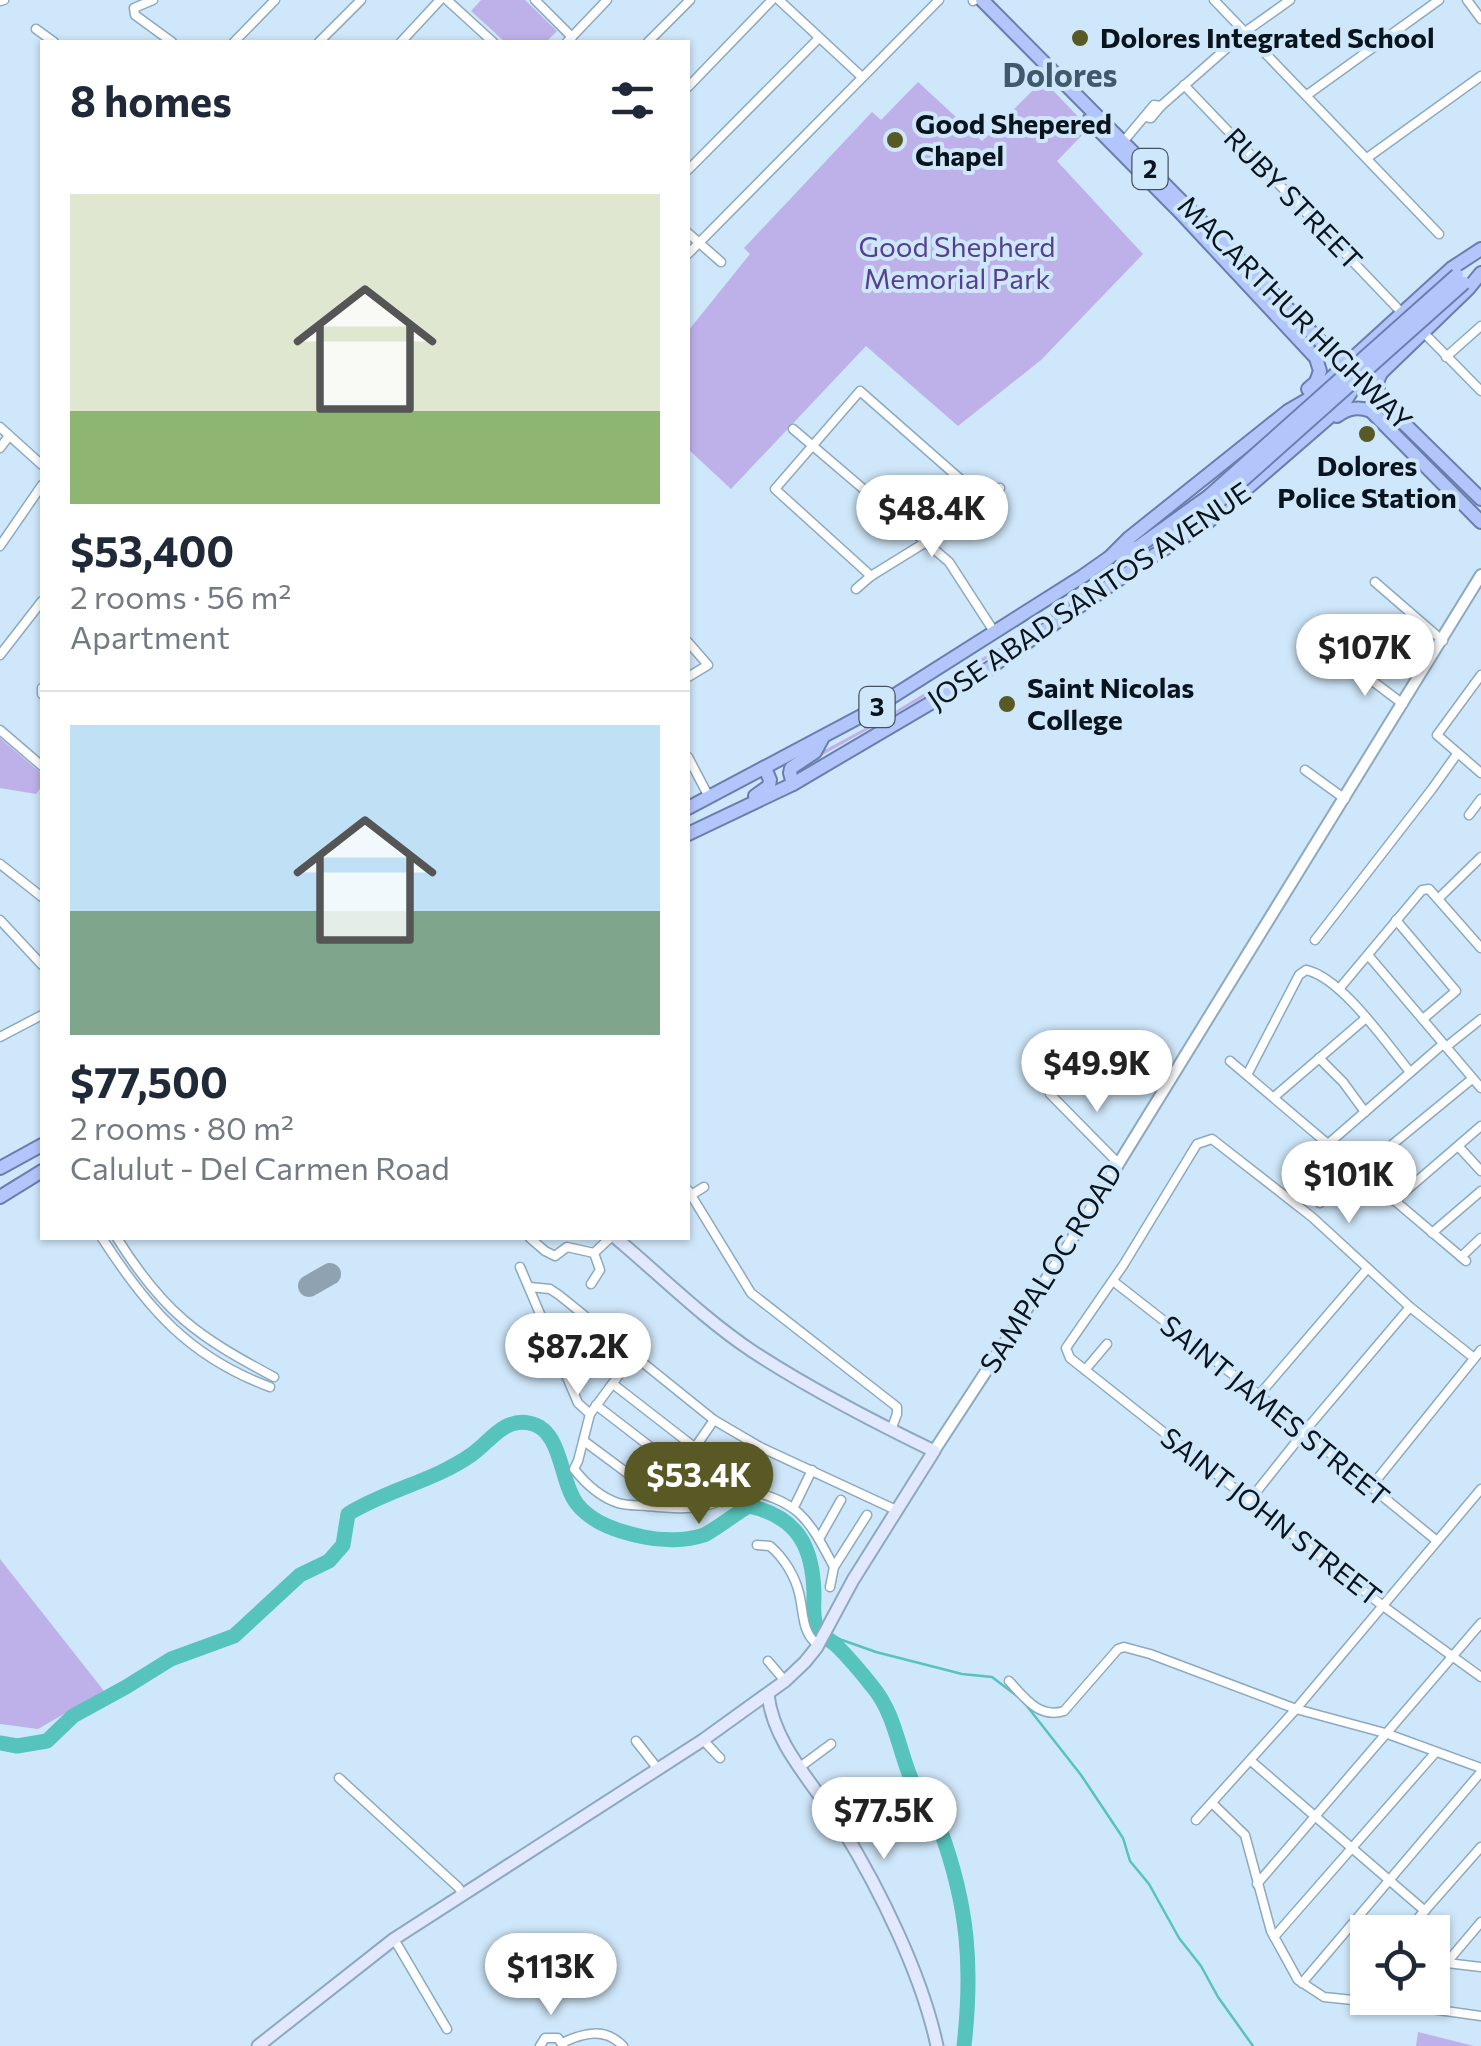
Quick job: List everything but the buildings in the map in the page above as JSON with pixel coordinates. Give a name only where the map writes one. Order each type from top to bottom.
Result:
[{"type":"highway","name":"MACARTHUR HIGHWAY","points":[[976,0],[1481,499]]},
{"type":"highway","name":"MACARTHUR HIGHWAY","points":[[1119,145],[1320,365]]},
{"type":"highway","name":"JOSE ABAD SANTOS AVENUE","points":[[690,807],[864,714],[1110,557],[1321,387],[1452,268],[1480,260]]},
{"type":"highway","points":[[1379,398],[1377,382],[1381,372],[1468,289],[1480,260]]},
{"type":"highway","name":"3","points":[[1153,556],[1480,260]]},
{"type":"highway","points":[[1402,313],[1421,333]]},
{"type":"highway","name":"JOSE ABAD SANTOS AVENUE","points":[[1288,412],[1316,382],[1320,365]]},
{"type":"highway","name":"JOSE ABAD SANTOS AVENUE","points":[[690,833],[793,784],[986,672],[1208,522],[1342,406],[1356,386],[1356,376]]},
{"type":"highway","points":[[1321,387],[1336,388],[1343,399],[1342,406]]},
{"type":"highway","name":"MACARTHUR HIGHWAY","points":[[1364,408],[1377,416],[1481,522]]},
{"type":"highway","name":"JOSE ABAD SANTOS AVENUE","points":[[1321,426],[1345,410],[1364,408]]},
{"type":"highway","name":"3","points":[[1110,557],[1138,547],[1212,500]]},
{"type":"highway","points":[[793,784],[792,768],[814,752],[823,736]]},
{"type":"highway","points":[[751,805],[750,798],[769,786],[765,768]]},
{"type":"highway","points":[[1,1165],[40,1146]]},
{"type":"highway","points":[[0,1197],[40,1173]]},
{"type":"main road","points":[[615,1240],[751,1350],[813,1388],[934,1451]]},
{"type":"main road","name":"SAMPALOC ROAD","points":[[258,2046],[394,1939],[768,1695],[818,1644],[934,1451]]},
{"type":"main road","points":[[768,1695],[773,1720],[842,1828],[910,1961],[937,2046]]},
{"type":"street","points":[[153,0],[134,8],[137,19],[169,40]]},
{"type":"street","points":[[236,40],[276,0]]},
{"type":"street","points":[[321,40],[361,0]]},
{"type":"street","points":[[403,40],[444,0],[487,40]]},
{"type":"street","points":[[535,0],[569,40],[608,0]]},
{"type":"street","points":[[650,40],[690,0]]},
{"type":"street","points":[[690,84],[775,0],[862,77]]},
{"type":"street","points":[[690,252],[939,0]]},
{"type":"street","points":[[1214,0],[1439,234]]},
{"type":"street","points":[[1119,145],[1244,32],[1290,0]]},
{"type":"street","points":[[1307,95],[1439,0]]},
{"type":"street","points":[[1467,0],[1481,20]]},
{"type":"street","points":[[36,29],[51,40]]},
{"type":"street","points":[[690,168],[819,38]]},
{"type":"street","points":[[1366,158],[1481,76]]},
{"type":"street","name":"RUBY STREET","points":[[1184,86],[1402,313]]},
{"type":"street","points":[[690,235],[720,262]]},
{"type":"street","points":[[1446,357],[1481,326]]},
{"type":"street","points":[[1421,333],[1481,391]]},
{"type":"street","points":[[871,576],[774,489],[860,391],[984,500]]},
{"type":"street","points":[[0,427],[40,463]]},
{"type":"street","points":[[794,429],[955,569],[994,633]]},
{"type":"street","points":[[0,448],[10,436]]},
{"type":"street","points":[[0,546],[40,488]]},
{"type":"street","points":[[856,588],[1000,488]]},
{"type":"street","name":"SAMPALOC ROAD","points":[[934,1451],[1066,1250],[1481,576]]},
{"type":"street","points":[[1375,582],[1443,641]]},
{"type":"street","points":[[0,655],[39,614]]},
{"type":"street","points":[[690,644],[708,665],[690,676]]},
{"type":"street","points":[[1350,664],[1403,704]]},
{"type":"street","points":[[1481,676],[1438,732],[1481,773]]},
{"type":"street","points":[[0,730],[40,764]]},
{"type":"street","points":[[1315,940],[1457,754]]},
{"type":"street","points":[[690,761],[709,797]]},
{"type":"street","points":[[1305,770],[1344,799]]},
{"type":"street","points":[[1469,814],[1481,799]]},
{"type":"street","points":[[1439,898],[1481,857]]},
{"type":"street","points":[[0,864],[40,894]]},
{"type":"street","points":[[1340,989],[1422,890],[1429,889],[1439,898],[1481,948]]},
{"type":"street","points":[[0,920],[40,963]]},
{"type":"street","points":[[1396,920],[1456,991],[1423,1020]]},
{"type":"street","points":[[1471,936],[1481,927]]},
{"type":"street","points":[[1320,1203],[1356,1168],[1478,1084],[1368,954]]},
{"type":"street","points":[[1247,1075],[1299,975],[1306,970],[1340,989],[1410,1072]]},
{"type":"street","points":[[2,1032],[40,1016]]},
{"type":"street","points":[[1274,1096],[1366,1018]]},
{"type":"street","points":[[1328,1144],[1410,1072],[1481,1019]]},
{"type":"street","points":[[1320,1058],[1365,1112]]},
{"type":"street","points":[[1230,1061],[1463,1259],[1481,1238]]},
{"type":"street","points":[[1050,1094],[1118,1163]]},
{"type":"street","points":[[1394,1201],[1481,1126]]},
{"type":"street","points":[[1113,1281],[1198,1144],[1207,1139],[1214,1140],[1312,1216],[1410,1306],[1478,1354],[1370,1488]]},
{"type":"street","points":[[1459,1147],[1481,1171]]},
{"type":"street","points":[[690,1193],[704,1186]]},
{"type":"street","points":[[1432,1232],[1481,1191]]},
{"type":"street","points":[[690,1196],[751,1292],[896,1407],[891,1430]]},
{"type":"street","points":[[103,1240],[127,1278],[160,1316],[228,1368],[272,1382],[214,1344],[166,1305],[119,1240]]},
{"type":"street","points":[[108,1248],[117,1240]]},
{"type":"street","points":[[533,1240],[554,1256],[567,1247],[594,1254]]},
{"type":"street","points":[[594,1254],[611,1240]]},
{"type":"street","points":[[591,1284],[600,1270],[594,1254]]},
{"type":"street","points":[[520,1267],[578,1403],[590,1414]]},
{"type":"street","points":[[1259,1395],[1367,1269]]},
{"type":"street","name":"SAINT JOHN STREET","points":[[1113,1281],[1068,1344],[1070,1358],[1382,1606],[1481,1677]]},
{"type":"street","name":"SAINT JAMES STREET","points":[[1113,1281],[1437,1541]]},
{"type":"street","points":[[530,1287],[550,1289],[559,1295],[714,1420],[760,1447],[896,1510]]},
{"type":"street","points":[[1249,1501],[1410,1306]]},
{"type":"street","points":[[207,1355],[214,1344]]},
{"type":"street","points":[[1085,1370],[1107,1344]]},
{"type":"street","points":[[633,1356],[590,1414],[574,1469],[585,1482],[617,1503],[693,1509],[722,1502],[742,1487],[760,1447]]},
{"type":"street","points":[[613,1384],[696,1446],[742,1487],[794,1507],[811,1524],[834,1567]]},
{"type":"street","points":[[596,1406],[722,1502]]},
{"type":"street","points":[[648,1506],[654,1492],[714,1420]]},
{"type":"street","points":[[584,1440],[654,1492]]},
{"type":"street","points":[[794,1507],[812,1470]]},
{"type":"street","points":[[1196,1820],[1296,1709],[1481,1490]]},
{"type":"street","points":[[819,1539],[840,1500]]},
{"type":"street","points":[[830,1587],[834,1567],[867,1515]]},
{"type":"street","points":[[757,1545],[774,1549],[787,1567],[798,1588],[808,1635],[818,1644]]},
{"type":"street","points":[[1257,1884],[1481,1622]]},
{"type":"street","points":[[1009,1681],[1040,1710],[1054,1714],[1064,1711],[1118,1649],[1124,1647],[1296,1709],[1386,1733],[1481,1770],[1302,1983]]},
{"type":"street","points":[[768,1661],[785,1680]]},
{"type":"street","points":[[703,1740],[720,1758]]},
{"type":"street","points":[[636,1741],[658,1768]]},
{"type":"street","points":[[800,1767],[832,1744]]},
{"type":"street","points":[[1274,1937],[1435,1752]]},
{"type":"street","points":[[1251,1761],[1425,1911]]},
{"type":"street","points":[[339,1778],[463,1894]]},
{"type":"street","points":[[1212,1802],[1249,1842],[1274,1937],[1298,1980],[1324,1997],[1350,1998]]},
{"type":"street","points":[[1421,1915],[1481,1847]]},
{"type":"street","points":[[1450,1959],[1481,1922]]},
{"type":"street","points":[[394,1939],[447,2029]]},
{"type":"street","points":[[1450,1963],[1481,1968]]},
{"type":"street","points":[[1450,2012],[1481,2016]]},
{"type":"street","points":[[540,2046],[545,2038],[552,2037],[562,2044],[588,2033],[615,2038],[622,2046]]},
{"type":"green space","points":[[481,0],[525,0],[557,31],[548,40],[503,40],[471,11]]},
{"type":"green space","name":"Good Shepherd Memorial Park","points":[[1043,80],[1089,128],[1057,161],[1143,254],[1041,360],[958,426],[866,346],[731,489],[690,451],[690,329],[750,254],[744,248],[872,112],[881,120],[918,82],[982,141]]},
{"type":"green space","points":[[1210,500],[1112,575],[1009,645],[795,770],[1010,641]]},
{"type":"green space","points":[[0,738],[40,772],[40,789],[36,794],[0,788]]},
{"type":"green space","points":[[0,1559],[104,1691],[38,1729],[0,1724]]},
{"type":"green space","points":[[1418,2032],[1474,2046],[1416,2046]]},
{"type":"waterway","points":[[0,1743],[17,1746],[47,1741],[73,1716],[171,1659],[234,1636],[300,1575],[329,1561],[343,1545],[348,1514],[457,1464],[504,1428],[529,1423],[540,1427],[554,1445],[577,1504],[608,1526],[651,1538],[690,1538],[709,1533],[749,1506],[780,1518],[799,1536],[813,1577],[817,1627],[879,1696],[891,1718],[910,1776],[937,1822],[949,1857],[966,1936],[964,2046]]},
{"type":"waterway","points":[[828,1633],[876,1652],[962,1674],[992,1677],[1017,1696]]},
{"type":"waterway","points":[[1023,1701],[1081,1775],[1123,1838],[1130,1861],[1149,1884],[1179,1938],[1253,2046]]},
{"type":"taxiway","points":[[309,1286],[330,1274]]},
{"type":"place","name":"Dolores Integrated School","points":[[1080,38]]},
{"type":"place","name":"Good Shepered Chapel","points":[[895,140]]},
{"type":"place","name":"Dolores Police Station","points":[[1367,434]]},
{"type":"place","name":"Saint Nicolas College","points":[[1007,704]]},
{"type":"district","name":"Dolores","points":[[1060,76]]}]
